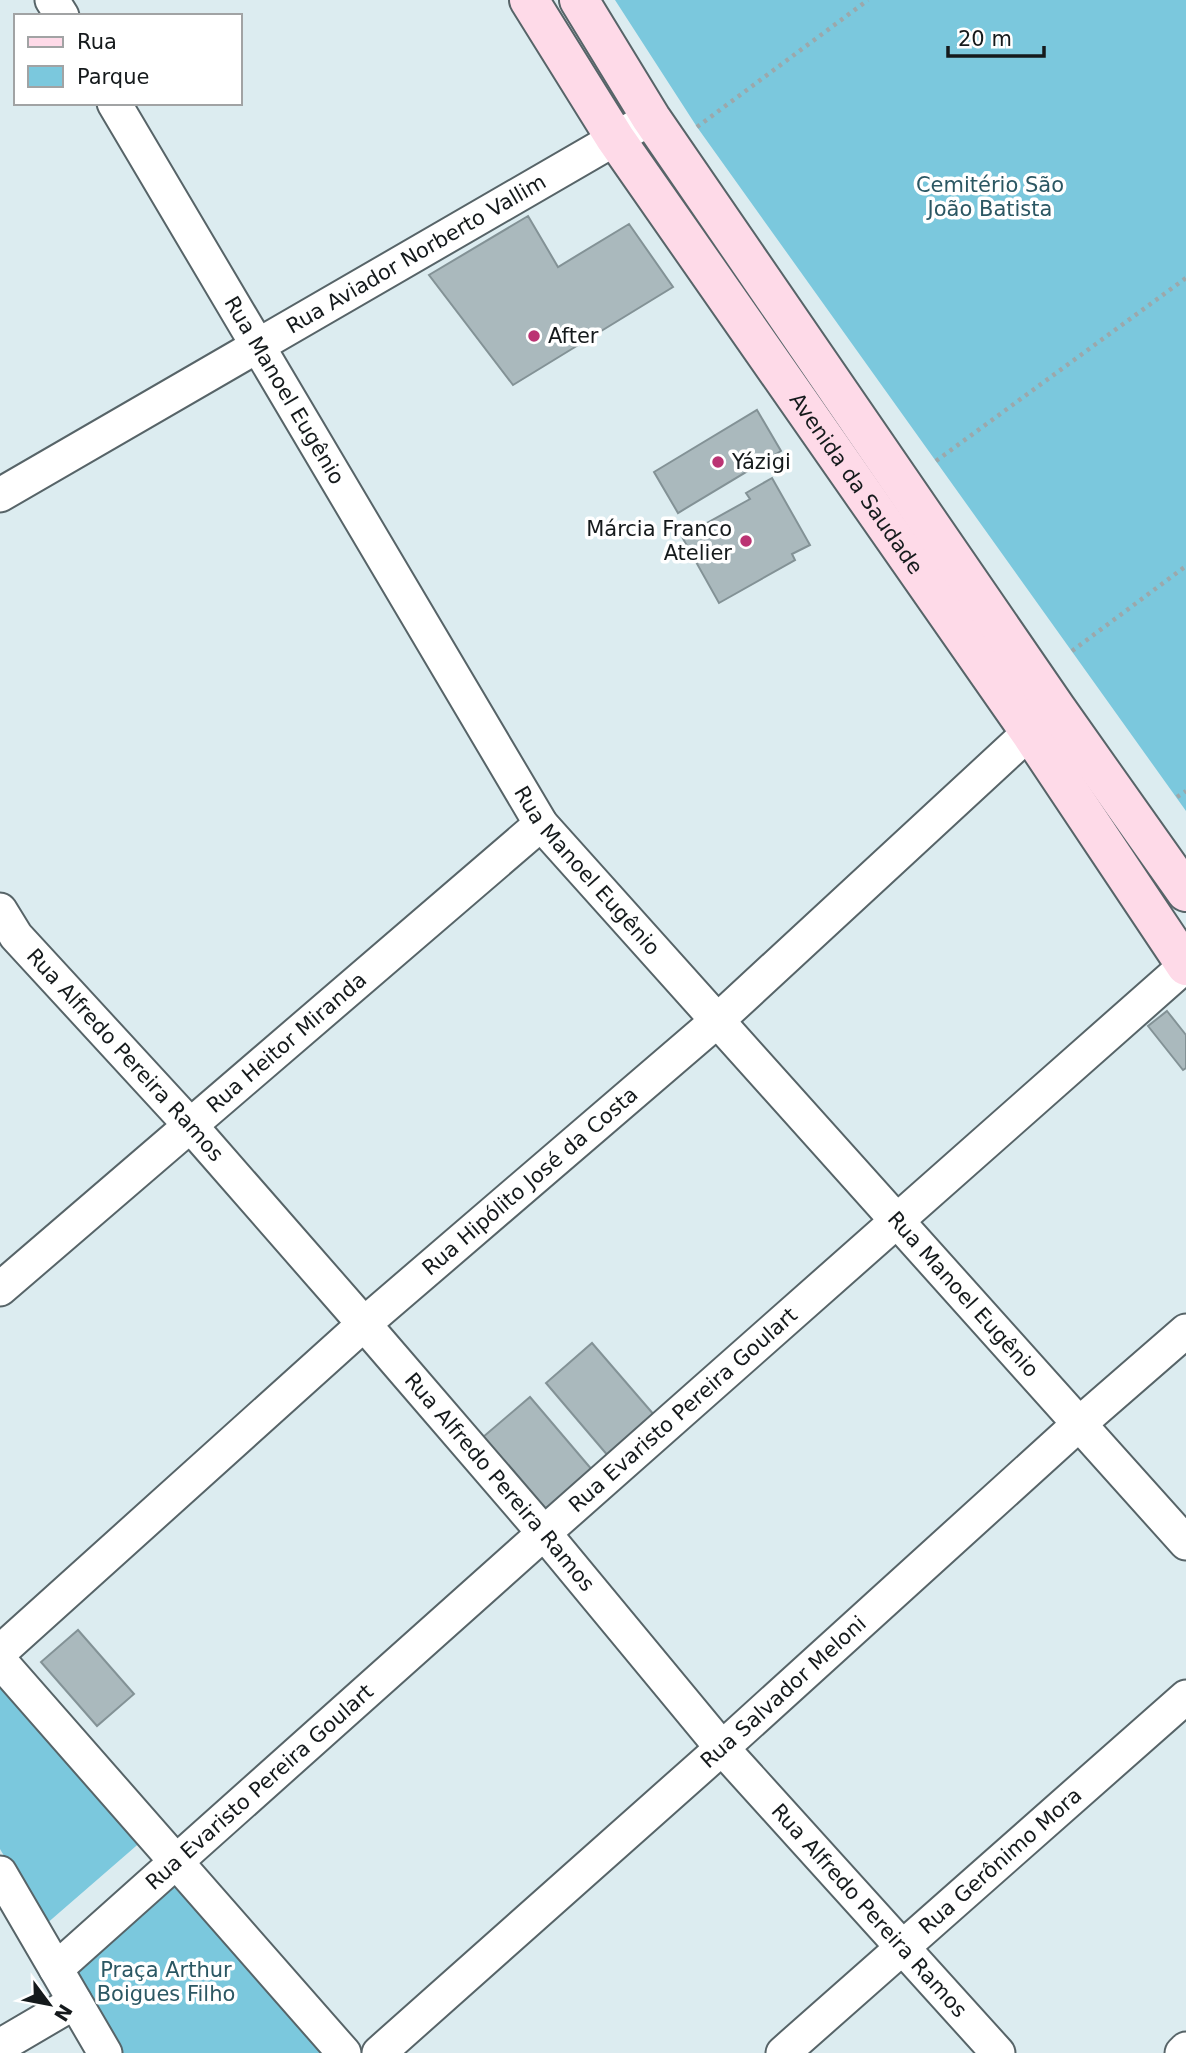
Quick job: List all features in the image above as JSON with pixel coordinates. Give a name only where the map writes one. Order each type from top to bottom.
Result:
[{"type":"street","name":"Avenida da Saudade","points":[[529,0],[615,138],[1043,721],[1186,892]]},
{"type":"street","name":"Avenida da Saudade","points":[[579,0],[651,118],[1043,721],[1186,965]]},
{"type":"street","name":"Rua Manoel Eugênio","points":[[115,105],[541,824],[1186,1543]]},
{"type":"street","name":"Rua Aviador Norberto Vallim","points":[[0,495],[651,118]]},
{"type":"street","name":"Rua Hipólito José da Costa","points":[[0,1652],[364,1324],[718,1020],[1043,721]]},
{"type":"street","name":"Rua Heitor Miranda","points":[[0,1289],[541,824]]},
{"type":"street","name":"Rua Alfredo Pereira Ramos","points":[[5,931],[190,1125],[544,1533],[722,1748],[999,2053]]},
{"type":"street","name":"Rua Evaristo Pereira Goulart","points":[[56,1969],[1186,965]]},
{"type":"street","name":"Rua Salvador Meloni","points":[[379,2053],[1186,1331]]},
{"type":"street","points":[[0,1661],[344,2053]]},
{"type":"street","name":"Rua Gerônimo Mora","points":[[783,2053],[1186,1697]]},
{"type":"street","points":[[0,1874],[105,2053]]},
{"type":"street","points":[[0,2046],[75,2003]]},
{"type":"street","points":[[1182,2053],[1186,2049]]},
{"type":"path","points":[[697,127],[868,0]]},
{"type":"path","points":[[936,461],[1186,278]]},
{"type":"path","points":[[1072,651],[1186,566]]},
{"type":"path","points":[[1177,797],[1186,791]]},
{"type":"green space","name":"Cemitério São João Batista","points":[[615,0],[1186,0],[1186,811],[697,127]]},
{"type":"green space","name":"Praça Arthur Boigues Filho","points":[[0,1682],[143,1840],[45,1925],[0,1849]]},
{"type":"green space","name":"Praça Arthur Boigues Filho","points":[[172,1881],[321,2053],[118,2053],[72,1973]]},
{"type":"building","name":"After","points":[[528,216],[558,267],[629,224],[673,287],[513,385],[429,275]]},
{"type":"building","name":"Yázigi","points":[[757,410],[781,451],[678,513],[654,472]]},
{"type":"building","name":"Márcia Franco Atelier","points":[[772,478],[810,545],[792,554],[795,560],[719,603],[682,537],[750,499],[746,493]]},
{"type":"building","points":[[1167,1011],[1186,1035],[1186,1068],[1183,1070],[1148,1026]]},
{"type":"building","points":[[592,1343],[655,1416],[609,1457],[546,1383]]},
{"type":"building","points":[[530,1397],[593,1471],[546,1512],[483,1437]]},
{"type":"building","points":[[78,1630],[134,1694],[97,1726],[41,1662]]},
{"type":"place","name":"After","points":[[534,336]]},
{"type":"place","name":"Yázigi","points":[[718,462]]},
{"type":"place","name":"Márcia Franco Atelier","points":[[746,541]]}]
